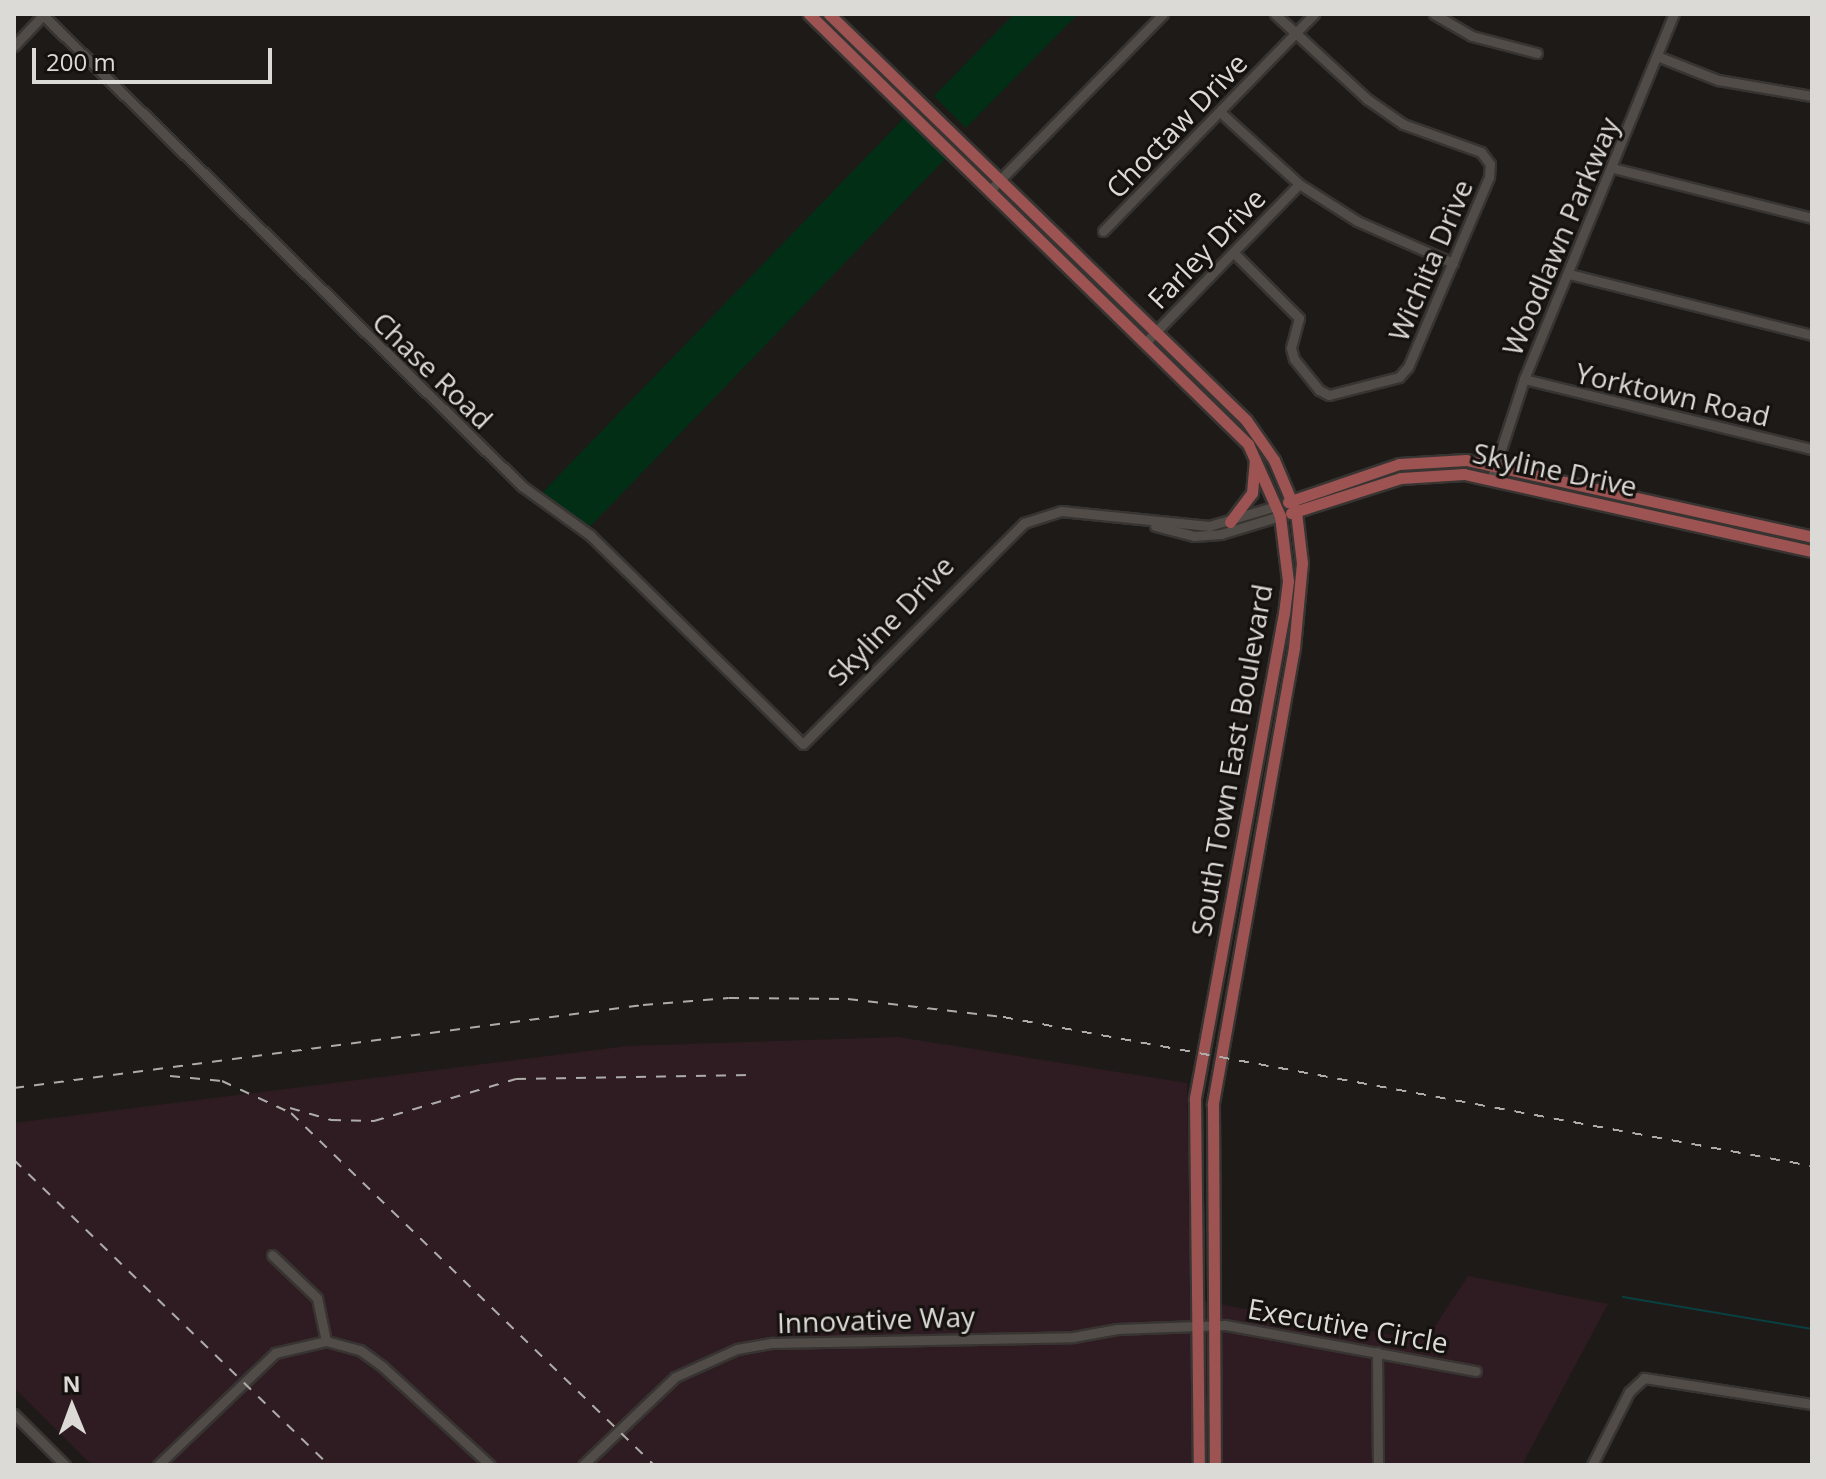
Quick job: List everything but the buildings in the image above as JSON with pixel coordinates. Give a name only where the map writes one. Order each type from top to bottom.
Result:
[{"type":"main road","name":"South Town East Boulevard","points":[[809,14],[1253,452],[1278,511],[1288,581],[1199,1069],[1195,1202],[1199,1465]]},
{"type":"main road","name":"South Town East Boulevard","points":[[829,14],[1246,420],[1274,460],[1294,506],[1302,563],[1294,648],[1216,1076],[1212,1202],[1215,1465]]},
{"type":"main road","points":[[1230,522],[1252,493],[1253,452]]},
{"type":"main road","name":"Skyline Drive","points":[[1294,506],[1410,462],[1494,463],[1812,537]]},
{"type":"main road","name":"Skyline Drive","points":[[1278,511],[1401,478],[1445,473],[1492,477],[1812,551]]},
{"type":"main road","points":[[1195,1202],[1212,1202]]},
{"type":"street","points":[[14,46],[44,14]]},
{"type":"street","name":"Chase Road","points":[[44,14],[522,486],[590,535],[803,744]]},
{"type":"street","points":[[990,190],[1163,14]]},
{"type":"street","name":"Wichita Drive","points":[[1234,253],[1299,318],[1291,348],[1294,359],[1319,390],[1329,395],[1399,377],[1408,367],[1453,263],[1490,164],[1481,152],[1403,124],[1367,99],[1275,14]]},
{"type":"street","name":"Choctaw Drive","points":[[1103,231],[1314,14]]},
{"type":"street","points":[[1434,14],[1472,36],[1537,53]]},
{"type":"street","name":"Woodlawn Parkway","points":[[1492,477],[1494,463],[1524,379],[1674,14]]},
{"type":"street","points":[[1657,56],[1718,80],[1812,96]]},
{"type":"street","points":[[1220,112],[1299,184],[1357,221],[1453,263]]},
{"type":"street","points":[[1613,168],[1812,218]]},
{"type":"street","name":"Farley Drive","points":[[1145,343],[1299,184]]},
{"type":"street","points":[[1569,274],[1812,335]]},
{"type":"street","name":"Yorktown Road","points":[[1524,379],[1812,449]]},
{"type":"street","name":"Skyline Drive","points":[[803,744],[1024,523],[1061,511],[1152,524],[1194,536],[1221,534],[1278,511]]},
{"type":"street","name":"Skyline Drive","points":[[1152,524],[1230,522],[1278,511]]},
{"type":"street","points":[[272,1255],[317,1298],[326,1341]]},
{"type":"street","name":"Innovative Way","points":[[583,1465],[658,1389],[695,1365],[737,1349],[783,1342],[1073,1337],[1212,1325]]},
{"type":"street","name":"Executive Circle","points":[[1212,1325],[1476,1371]]},
{"type":"street","points":[[158,1465],[275,1353],[326,1341],[360,1350],[383,1367],[490,1465]]},
{"type":"street","points":[[1377,1352],[1378,1465]]},
{"type":"street","points":[[1592,1465],[1629,1392],[1644,1378],[1812,1404]]},
{"type":"street","points":[[14,1414],[65,1465]]},
{"type":"shaded area","points":[[898,1037],[1187,1083],[1190,1299],[1415,1339],[1433,1329],[1468,1276],[1608,1304],[1522,1465],[92,1465],[14,1388],[14,1123],[628,1046]]},
{"type":"green space","points":[[1014,14],[1078,14],[966,128],[934,96]]},
{"type":"green space","points":[[904,118],[946,158],[584,532],[543,492]]},
{"type":"waterway","points":[[1623,1297],[1812,1329]]},
{"type":"railway","points":[[14,1088],[643,1005],[729,998],[848,999],[1003,1017],[1812,1166]]},
{"type":"railway","points":[[290,1108],[331,1120],[374,1121],[516,1079],[751,1075]]},
{"type":"railway","points":[[170,1076],[222,1081],[291,1113],[654,1465]]},
{"type":"railway","points":[[14,1160],[329,1465]]}]
